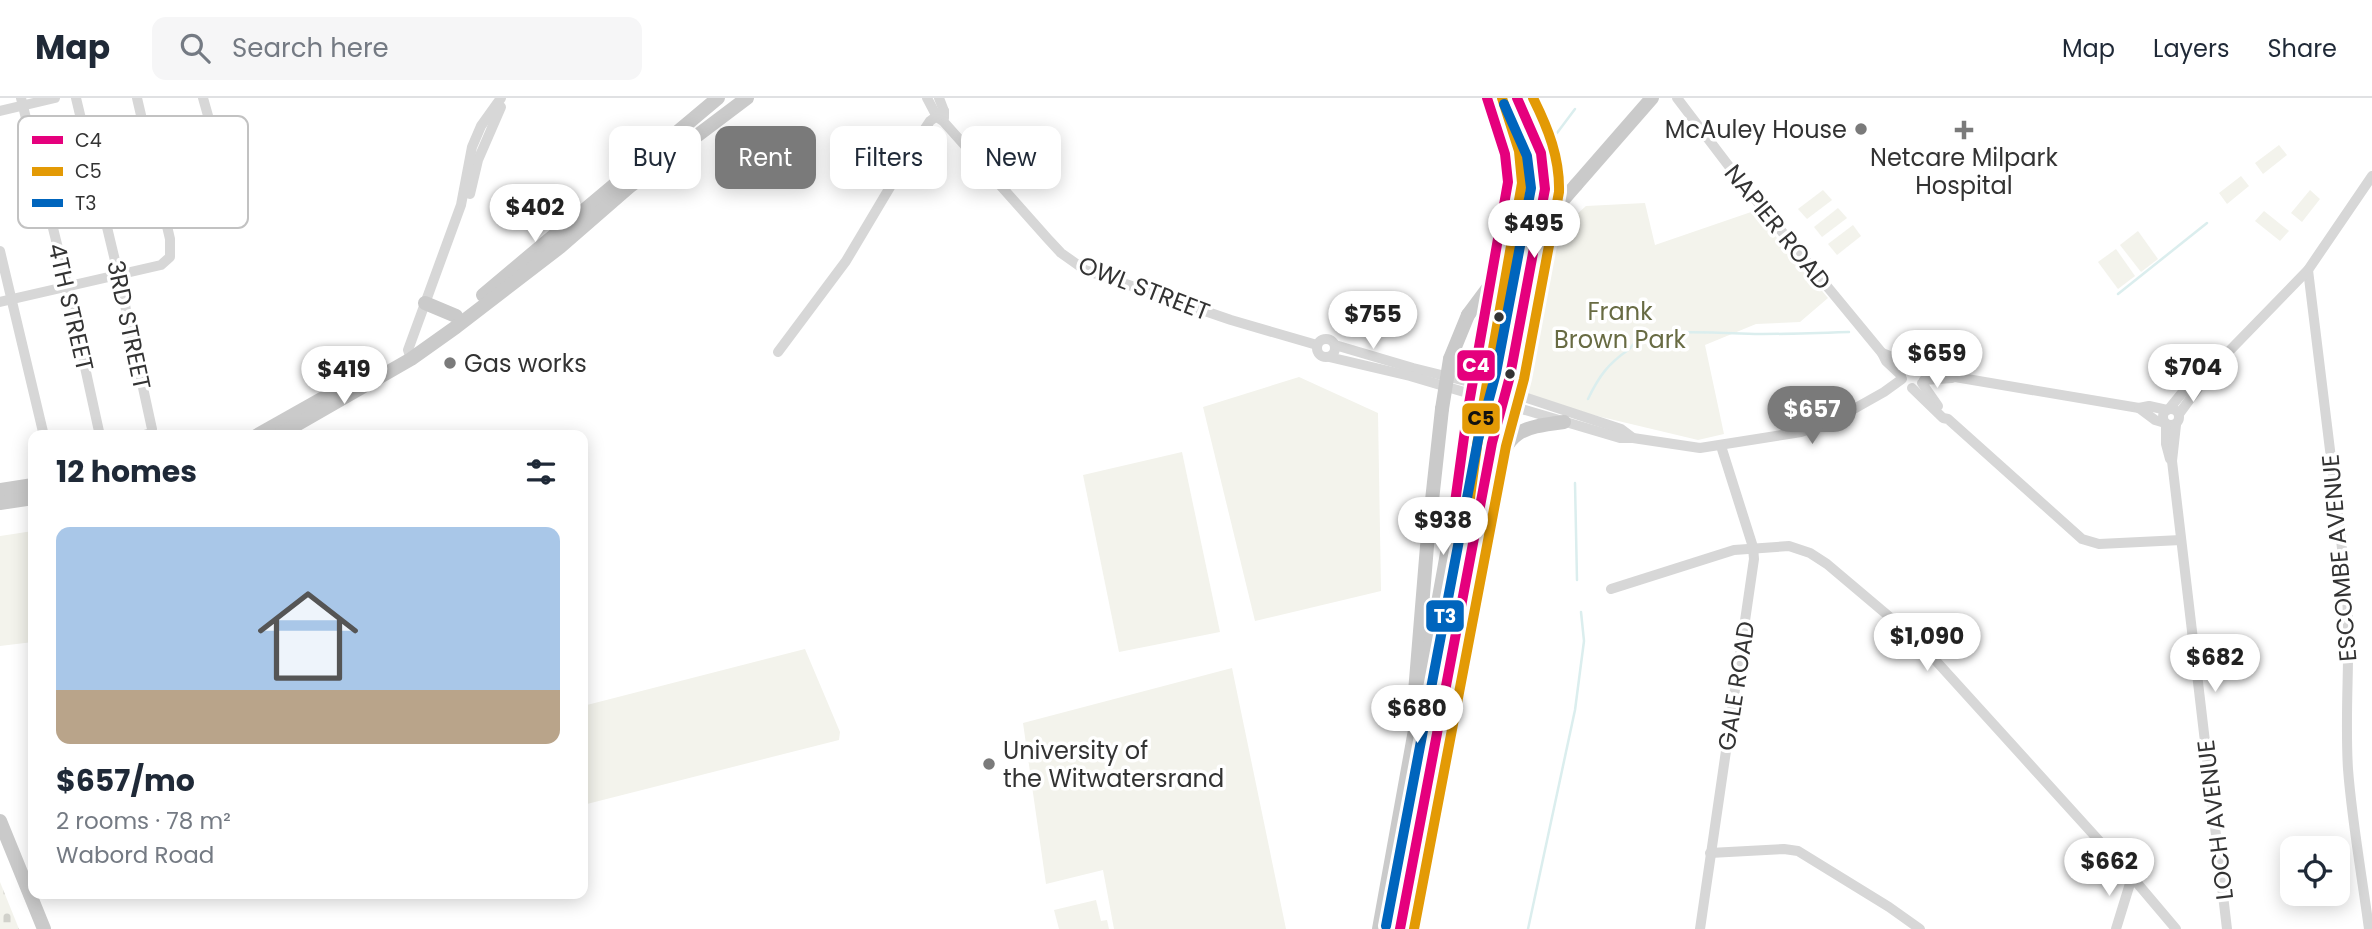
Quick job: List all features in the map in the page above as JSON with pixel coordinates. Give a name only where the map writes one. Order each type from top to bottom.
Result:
[{"type":"main road","points":[[287,430],[412,353],[497,290],[718,98]]},
{"type":"main road","points":[[555,242],[747,98]]},
{"type":"main road","points":[[1379,929],[1455,509],[1472,389],[1508,182],[1505,154],[1487,98]]},
{"type":"main road","points":[[1400,929],[1492,443],[1531,270],[1545,189],[1546,174],[1541,151],[1517,98]]},
{"type":"main road","points":[[1418,710],[1415,672],[1442,409],[1450,359],[1460,331],[1468,315],[1500,272],[1652,98]]},
{"type":"main road","points":[[267,430],[412,353],[456,316],[497,290]]},
{"type":"main road","points":[[427,304],[456,316]]},
{"type":"main road","points":[[1482,499],[1503,448],[1512,437],[1532,427],[1564,422]]},
{"type":"main road","points":[[0,490],[28,486]]},
{"type":"main road","points":[[0,503],[28,499]]},
{"type":"main road","points":[[0,821],[28,890]]},
{"type":"main road","points":[[32,899],[44,929]]},
{"type":"street","points":[[0,111],[22,102],[55,98]]},
{"type":"street","name":"3RD STREET","points":[[76,98],[80,116]]},
{"type":"street","points":[[137,98],[141,116]]},
{"type":"street","points":[[203,98],[208,116]]},
{"type":"street","points":[[412,353],[459,211],[472,147],[479,130],[502,98]]},
{"type":"street","points":[[427,304],[469,197],[478,160],[502,98]]},
{"type":"street","name":"OWL STREET","points":[[927,98],[1054,246],[1071,262],[1085,270],[1231,320],[1317,345]]},
{"type":"street","name":"OWL STREET","points":[[939,98],[941,116]]},
{"type":"street","name":"NAPIER ROAD","points":[[1677,98],[1741,182],[1881,353],[1913,379],[1943,418],[1948,419],[2082,539],[2099,544],[2181,540]]},
{"type":"street","points":[[779,352],[846,261],[924,130],[941,116]]},
{"type":"street","points":[[1504,398],[1564,422],[1620,438],[1689,448],[1721,446],[1818,428],[1913,379],[1955,377],[2139,408],[2155,420],[2170,418],[2182,393],[2201,380],[2308,270],[2372,176]]},
{"type":"street","name":"4TH STREET","points":[[53,228],[99,430]]},
{"type":"street","name":"3RD STREET","points":[[107,228],[152,430]]},
{"type":"street","points":[[6,300],[161,265],[170,257],[167,228]]},
{"type":"street","points":[[0,251],[6,300],[42,430]]},
{"type":"street","name":"ESCOMBE AVENUE","points":[[2308,270],[2349,614],[2346,717],[2348,771],[2368,929]]},
{"type":"street","points":[[1472,389],[1335,345],[1331,340],[1320,341],[1317,345],[1318,354],[1323,357],[1472,389],[1621,429],[1633,438]]},
{"type":"street","points":[[1329,357],[1335,351],[1335,345]]},
{"type":"street","name":"LOCH AVENUE","points":[[2170,418],[2166,444],[2168,457],[2172,461],[2227,929]]},
{"type":"street","name":"GALE ROAD","points":[[1700,929],[1754,559],[1753,547],[1721,446]]},
{"type":"street","points":[[1611,589],[1734,550],[1789,546],[1810,553],[1827,564],[1917,640],[2176,929]]},
{"type":"street","points":[[1710,853],[1784,849],[1798,852],[1889,906],[1920,929]]},
{"type":"street","points":[[2116,929],[2132,877]]},
{"type":"green space","points":[[2279,145],[2287,155],[2263,174],[2255,163]]},
{"type":"green space","points":[[2241,176],[2249,186],[2227,204],[2219,193]]},
{"type":"green space","points":[[1823,190],[1832,200],[1807,219],[1798,209]]},
{"type":"green space","points":[[2310,190],[2320,199],[2302,222],[2291,213]]},
{"type":"green space","name":"Frank Brown Park","points":[[1645,203],[1655,245],[1754,211],[1828,298],[1800,322],[1756,324],[1705,345],[1724,434],[1698,440],[1518,397],[1546,242],[1586,206]]},
{"type":"green space","points":[[1838,208],[1847,218],[1822,237],[1814,227]]},
{"type":"green space","points":[[2264,211],[2289,231],[2280,241],[2255,221]]},
{"type":"green space","points":[[1853,225],[1861,236],[1837,255],[1828,244]]},
{"type":"green space","points":[[2138,231],[2158,259],[2141,272],[2120,245]]},
{"type":"green space","points":[[2116,249],[2135,276],[2118,289],[2098,262]]},
{"type":"green space","points":[[1299,377],[1378,413],[1381,591],[1255,621],[1203,407]]},
{"type":"green space","points":[[1182,452],[1220,632],[1119,652],[1083,475]]},
{"type":"green space","points":[[28,532],[28,643],[0,646],[0,536]]},
{"type":"green space","points":[[805,649],[840,732],[839,740],[588,804],[588,705]]},
{"type":"green space","points":[[1232,668],[1286,929],[1114,929],[1103,870],[1046,884],[1023,723]]},
{"type":"green space","points":[[0,882],[19,929],[0,929]]},
{"type":"green space","points":[[1096,900],[1101,921],[1107,920],[1109,929],[1059,929],[1054,910]]},
{"type":"waterway","points":[[1557,133],[1575,109]]},
{"type":"waterway","points":[[2118,294],[2207,223]]},
{"type":"waterway","points":[[1588,399],[1609,366],[1639,338],[1647,335],[1679,332],[1849,332]]},
{"type":"waterway","points":[[1575,483],[1577,580]]},
{"type":"waterway","points":[[1528,929],[1575,710],[1584,641],[1581,612]]},
{"type":"transit line","name":"C4","points":[[1451,532],[1467,415],[1508,182],[1505,154],[1487,98]]},
{"type":"transit line","name":"C5","points":[[1465,534],[1481,417],[1522,183],[1519,151],[1502,98]]},
{"type":"transit line","name":"C4","points":[[1400,929],[1492,443],[1510,376],[1545,189],[1541,153],[1517,98]]},
{"type":"transit line","name":"C5","points":[[1414,929],[1506,446],[1524,379],[1559,192],[1552,144],[1533,98]]},
{"type":"transit line","name":"T3","points":[[1386,926],[1478,440],[1496,373],[1531,188],[1527,156],[1504,104]]},
{"type":"place","name":"McAuley House","points":[[1861,129]]},
{"type":"place","name":"Netcare Milpark Hospital","points":[[1964,130]]},
{"type":"place","name":"Gas works","points":[[450,363]]},
{"type":"place","name":"University of the Witwatersrand","points":[[989,764]]}]
